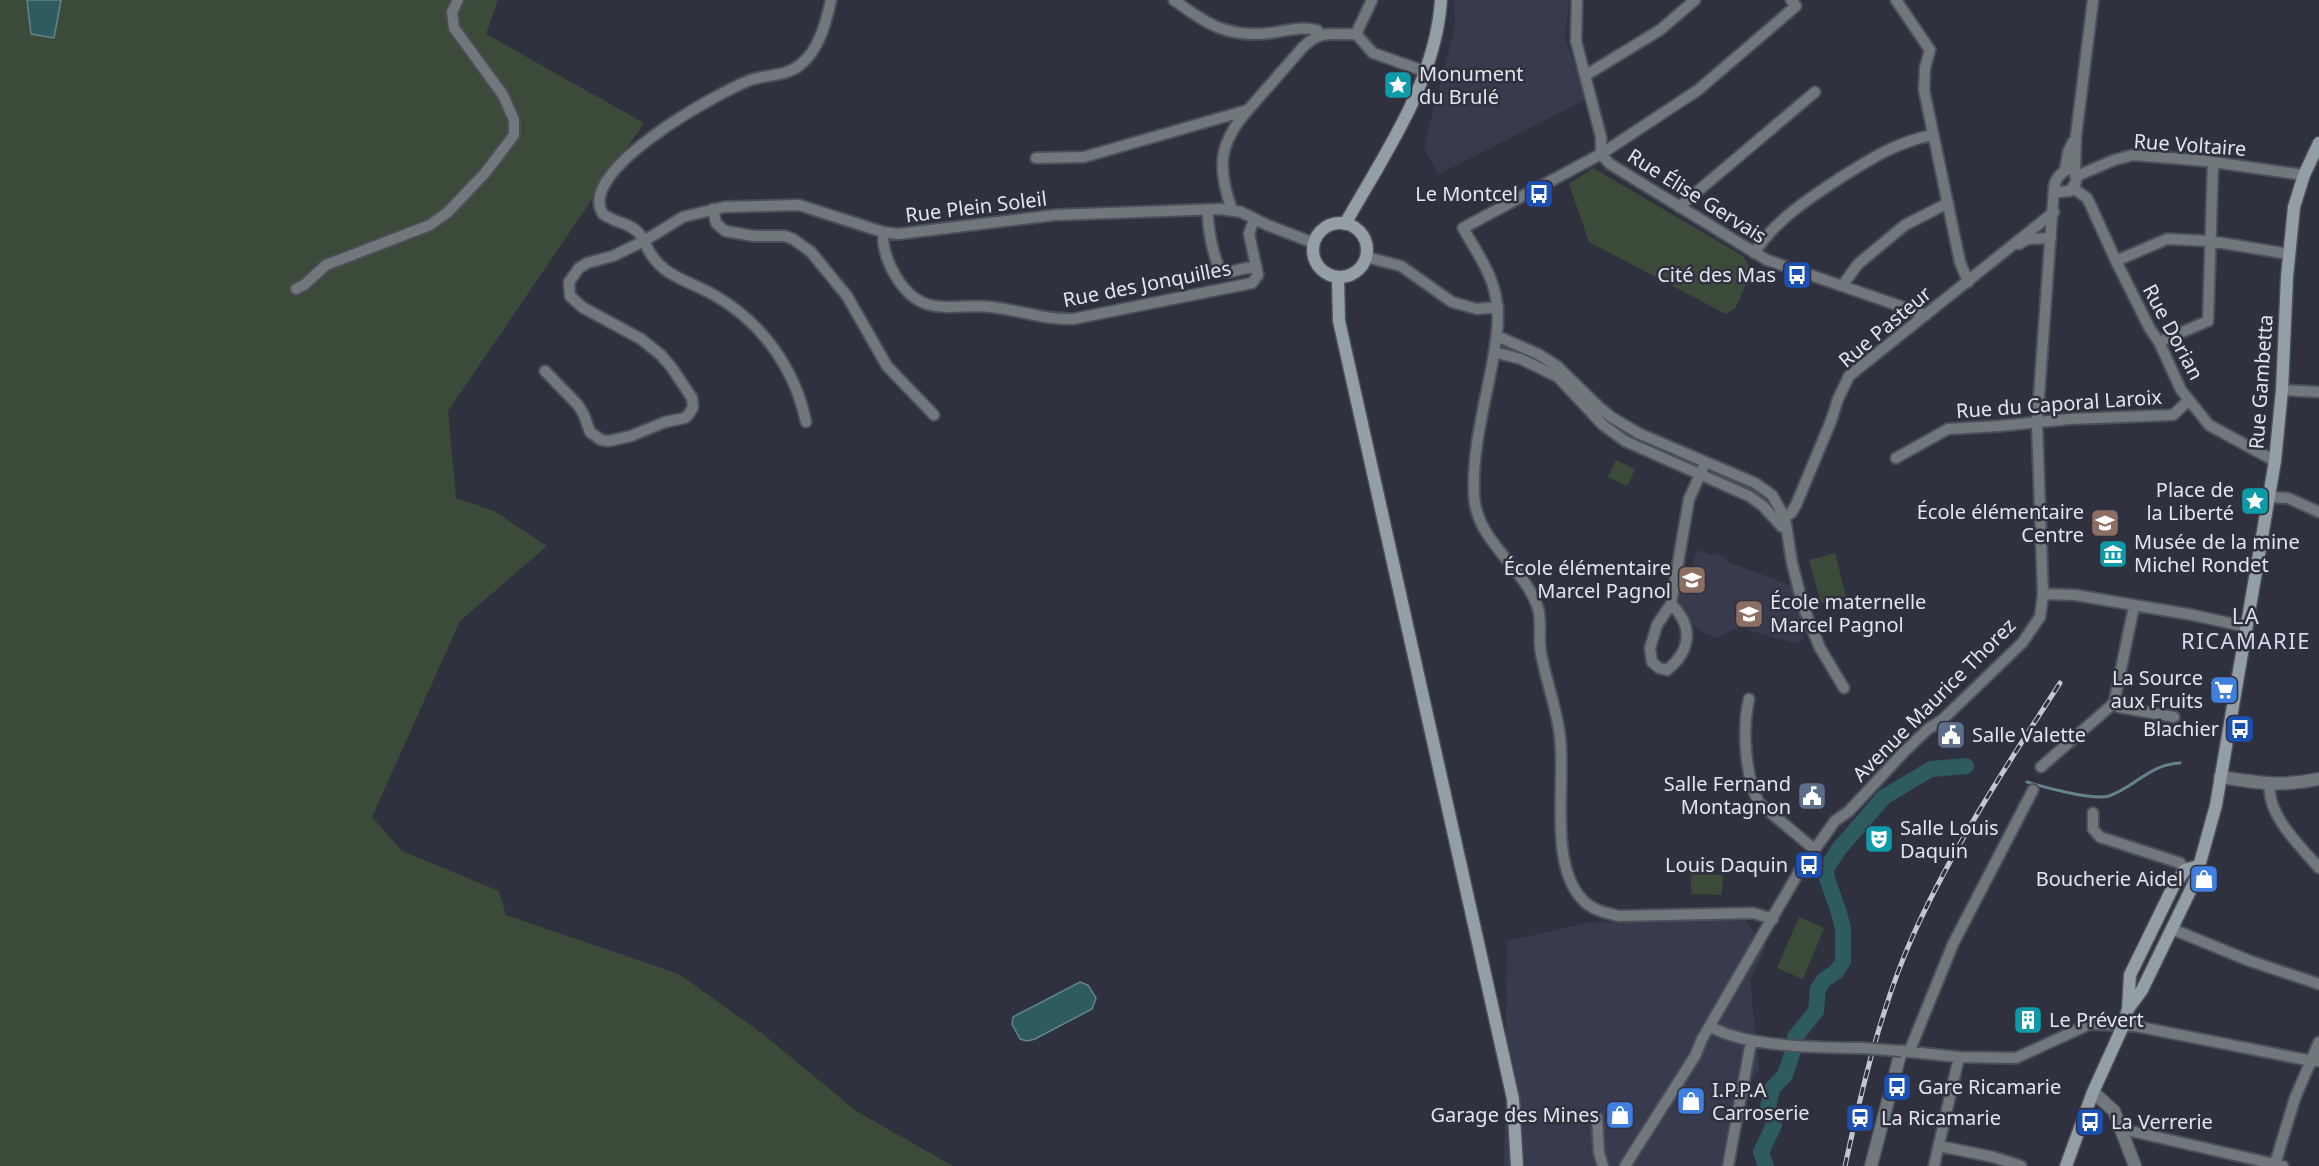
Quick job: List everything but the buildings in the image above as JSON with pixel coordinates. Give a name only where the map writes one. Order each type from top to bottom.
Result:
[{"type":"main road","points":[[1345,224],[1404,120],[1425,71],[1440,25],[1441,0]]},
{"type":"main road","name":"Rue Gambetta","points":[[2128,1009],[2142,990],[2195,881],[2192,868],[2216,806],[2275,461],[2294,207],[2304,175],[2319,142]]},
{"type":"main road","points":[[1334,224],[1345,224],[1356,229],[1364,238],[1366,257],[1356,272],[1338,278],[1327,274],[1318,266],[1313,255],[1314,243],[1323,229],[1334,224]]},
{"type":"main road","points":[[1338,278],[1339,321],[1513,1099],[1517,1166]]},
{"type":"main road","points":[[2066,1166],[2094,1092],[2124,1026],[2128,1009],[2130,975],[2174,885],[2192,868]]},
{"type":"street","points":[[296,289],[326,266],[430,225],[448,212],[485,173],[514,135],[514,120],[503,95],[453,28],[452,12],[458,0]]},
{"type":"street","points":[[806,422],[802,403],[794,384],[764,335],[741,313],[721,299],[685,283],[659,266],[652,258],[640,234],[630,225],[603,214],[598,198],[604,184],[638,147],[668,125],[745,82],[778,74],[798,66],[809,57],[816,45],[831,0]]},
{"type":"street","points":[[1174,0],[1204,21],[1224,31],[1262,34],[1296,27],[1317,30],[1321,35]]},
{"type":"street","points":[[1356,34],[1372,0]]},
{"type":"street","name":"Rue Élise Gervais","points":[[1577,0],[1576,41],[1601,137],[1601,154],[1610,164],[1767,260],[1926,315]]},
{"type":"street","points":[[1586,75],[1660,30],[1695,0]]},
{"type":"street","points":[[1773,920],[1753,913],[1619,916],[1601,912],[1586,904],[1573,888],[1563,861],[1560,737],[1540,650],[1539,610],[1528,587],[1488,537],[1474,496],[1476,452],[1497,336],[1498,307],[1490,281],[1463,228],[1601,154],[1698,90],[1796,6],[1791,0]]},
{"type":"street","points":[[1896,0],[1930,50],[1925,68],[1924,90],[1960,262],[1968,282]]},
{"type":"street","points":[[2069,190],[2060,192],[2054,188],[2054,184],[2072,172],[2068,152],[2076,136],[2093,0]]},
{"type":"street","points":[[1232,210],[1222,171],[1222,152],[1237,122],[1312,39],[1321,35],[1356,34],[1373,52],[1425,71]]},
{"type":"street","points":[[1679,207],[1815,92]]},
{"type":"street","points":[[1036,158],[1084,157],[1248,110]]},
{"type":"street","points":[[1754,253],[1767,234],[1804,202],[1882,151],[1932,135]]},
{"type":"street","name":"Rue Voltaire","points":[[2072,172],[2133,155],[2304,175]]},
{"type":"street","points":[[2159,342],[2208,321],[2213,163]]},
{"type":"street","name":"Avenue Maurice Thorez","points":[[2054,213],[2069,190],[2072,172]]},
{"type":"street","name":"Avenue Maurice Thorez","points":[[1625,1166],[1695,1056],[1710,1026],[1814,849],[1835,821],[1849,811],[1928,729],[1942,720],[2022,643],[2040,617],[2043,594],[2037,423],[2054,213],[2054,188]]},
{"type":"street","name":"Rue Dorian","points":[[2069,190],[2086,198],[2181,390],[2209,425],[2275,461]]},
{"type":"street","points":[[1842,286],[1858,264],[1905,225],[1948,203]]},
{"type":"street","name":"Rue Plein Soleil","points":[[545,371],[578,405],[590,432],[601,440],[609,441],[631,436],[689,414],[693,407],[692,398],[661,355],[635,336],[582,307],[570,296],[569,282],[579,268],[596,260],[613,256],[644,241],[683,217],[713,209],[799,206],[883,232],[898,234],[935,232],[1055,215],[1232,210],[1314,243]]},
{"type":"street","points":[[713,209],[716,223],[725,231],[754,236],[785,236],[811,252],[846,296],[887,366],[934,415]]},
{"type":"street","points":[[1208,210],[1208,222],[1221,270],[1229,272],[1256,266]]},
{"type":"street","name":"Rue Pasteur","points":[[1782,520],[1796,505],[1838,399],[1850,376],[2054,213]]},
{"type":"street","name":"Rue des Jonquilles","points":[[883,232],[883,243],[891,266],[905,287],[923,302],[941,306],[987,306],[1052,320],[1073,319],[1252,283],[1258,275],[1249,234],[1254,219]]},
{"type":"street","name":"Rue Pasteur","points":[[2010,248],[2028,239],[2051,238]]},
{"type":"street","points":[[2116,261],[2167,239],[2210,241],[2289,254]]},
{"type":"street","points":[[1366,257],[1401,266],[1452,302],[1477,309],[1498,307]]},
{"type":"street","points":[[1497,336],[1538,354],[1557,366],[1611,417],[1640,434],[1755,483],[1772,495],[1789,537],[1792,563],[1803,606],[1820,648],[1844,688]]},
{"type":"street","points":[[1494,352],[1521,359],[1558,377],[1603,425],[1625,441],[1749,496],[1782,520]]},
{"type":"street","points":[[2282,390],[2319,392]]},
{"type":"street","name":"Rue du Caporal Laroix","points":[[1896,458],[1947,429],[2070,419],[2173,415],[2189,400]]},
{"type":"street","points":[[1671,604],[1685,623],[1686,649],[1679,661],[1667,670],[1659,668],[1652,662],[1650,648],[1657,625],[1671,604],[1689,500],[1705,462]]},
{"type":"street","points":[[2269,497],[2288,498],[2319,512]]},
{"type":"street","points":[[2043,594],[2061,593],[2193,615],[2247,627]]},
{"type":"street","points":[[2041,767],[2114,703],[2134,606]]},
{"type":"street","points":[[1749,699],[1744,719],[1751,783],[1755,796],[1759,803],[1814,849]]},
{"type":"street","points":[[2114,703],[2119,707],[2174,717]]},
{"type":"street","points":[[2220,777],[2270,785],[2293,784],[2319,779]]},
{"type":"street","points":[[2270,785],[2271,805],[2289,833],[2319,868]]},
{"type":"street","points":[[1871,1166],[1905,1051],[1953,944],[2033,790]]},
{"type":"street","points":[[2093,813],[2092,829],[2095,833],[2113,843],[2192,868]]},
{"type":"street","points":[[2172,929],[2250,961],[2319,984]]},
{"type":"street","points":[[1710,1026],[1731,1037],[1751,1042],[1905,1051],[1959,1057],[2016,1058],[2090,1024],[2135,1026],[2315,1061]]},
{"type":"street","points":[[1728,1166],[1751,1042]]},
{"type":"street","points":[[2122,1129],[2257,1163],[2279,1165],[2295,1098],[2315,1061],[2319,1042]]},
{"type":"street","points":[[1934,1166],[1959,1057]]},
{"type":"street","points":[[2094,1092],[2114,1112],[2134,1166]]},
{"type":"street","points":[[1597,1118],[1599,1153],[1603,1166]]},
{"type":"street","points":[[1939,1146],[1993,1157],[2021,1166]]},
{"type":"shaded area","points":[[0,0],[498,0],[486,34],[644,123],[448,411],[456,498],[494,511],[547,546],[460,621],[372,817],[402,851],[499,891],[506,915],[679,974],[763,1034],[856,1111],[953,1166],[0,1166]]},
{"type":"shaded area","points":[[27,0],[61,0],[54,38],[31,34]]},
{"type":"shaded area","points":[[1454,0],[1569,0],[1565,37],[1587,99],[1438,175],[1424,147],[1455,26]]},
{"type":"shaded area","points":[[1593,168],[1743,256],[1752,270],[1736,307],[1726,314],[1589,242],[1569,184]]},
{"type":"shaded area","points":[[1616,460],[1635,469],[1627,486],[1608,477]]},
{"type":"shaded area","points":[[1697,550],[1714,556],[1716,553],[1727,557],[1726,561],[1792,586],[1806,633],[1799,644],[1747,630],[1742,626],[1715,638],[1700,631],[1686,617],[1678,599],[1683,574],[1692,565]]},
{"type":"shaded area","points":[[1835,553],[1846,596],[1821,603],[1809,560]]},
{"type":"shaded area","points":[[1691,874],[1723,875],[1722,895],[1691,894]]},
{"type":"shaded area","points":[[1799,917],[1824,928],[1803,979],[1777,968]]},
{"type":"shaded area","points":[[1744,919],[1766,947],[1750,979],[1759,1070],[1751,1082],[1734,1166],[1504,1166],[1507,941],[1587,923]]},
{"type":"shaded area","points":[[1080,982],[1088,985],[1096,998],[1092,1009],[1035,1039],[1027,1041],[1020,1039],[1012,1024],[1013,1017]]},
{"type":"waterway","points":[[2027,782],[2069,793],[2102,797],[2118,792],[2160,767],[2180,763]]},
{"type":"waterway","points":[[1795,1037],[1816,1011],[1818,989],[1824,980],[1837,971],[1843,961],[1843,929],[1826,869],[1839,849],[1884,797],[1931,769],[1966,766]]},
{"type":"waterway","points":[[1766,1166],[1761,1152],[1774,1125],[1768,1107],[1772,1089],[1785,1075],[1793,1051]]},
{"type":"railway","points":[[1845,1166],[1883,1016],[1915,931],[1965,835],[2060,683]]},
{"type":"place","name":"Monument du Brulé","points":[[1398,85]]},
{"type":"place","name":"Le Montcel","points":[[1539,194]]},
{"type":"place","name":"Cité des Mas","points":[[1797,275]]},
{"type":"place","name":"Place de la Liberté","points":[[2255,501]]},
{"type":"place","name":"École élémentaire Centre","points":[[2105,523]]},
{"type":"place","name":"Musée de la mine Michel Rondet","points":[[2113,554]]},
{"type":"place","name":"École élémentaire Marcel Pagnol","points":[[1692,580]]},
{"type":"place","name":"École maternelle Marcel Pagnol","points":[[1749,614]]},
{"type":"place","name":"La Source aux Fruits","points":[[2224,690]]},
{"type":"place","name":"Blachier","points":[[2240,729]]},
{"type":"place","name":"Salle Valette","points":[[1951,735]]},
{"type":"place","name":"Salle Fernand Montagnon","points":[[1812,796]]},
{"type":"place","name":"Salle Louis Daquin","points":[[1879,839]]},
{"type":"place","name":"Louis Daquin","points":[[1809,865]]},
{"type":"place","name":"Boucherie Aidel","points":[[2204,879]]},
{"type":"place","name":"Le Prévert","points":[[2028,1020]]},
{"type":"place","name":"Gare Ricamarie","points":[[1897,1087]]},
{"type":"place","name":"I.P.P.A Carroserie","points":[[1691,1101]]},
{"type":"place","name":"Garage des Mines","points":[[1620,1115]]},
{"type":"place","name":"La Ricamarie","points":[[1860,1118]]},
{"type":"place","name":"La Verrerie","points":[[2090,1122]]},
{"type":"district","name":"LA RICAMARIE","points":[[2246,628]]}]
